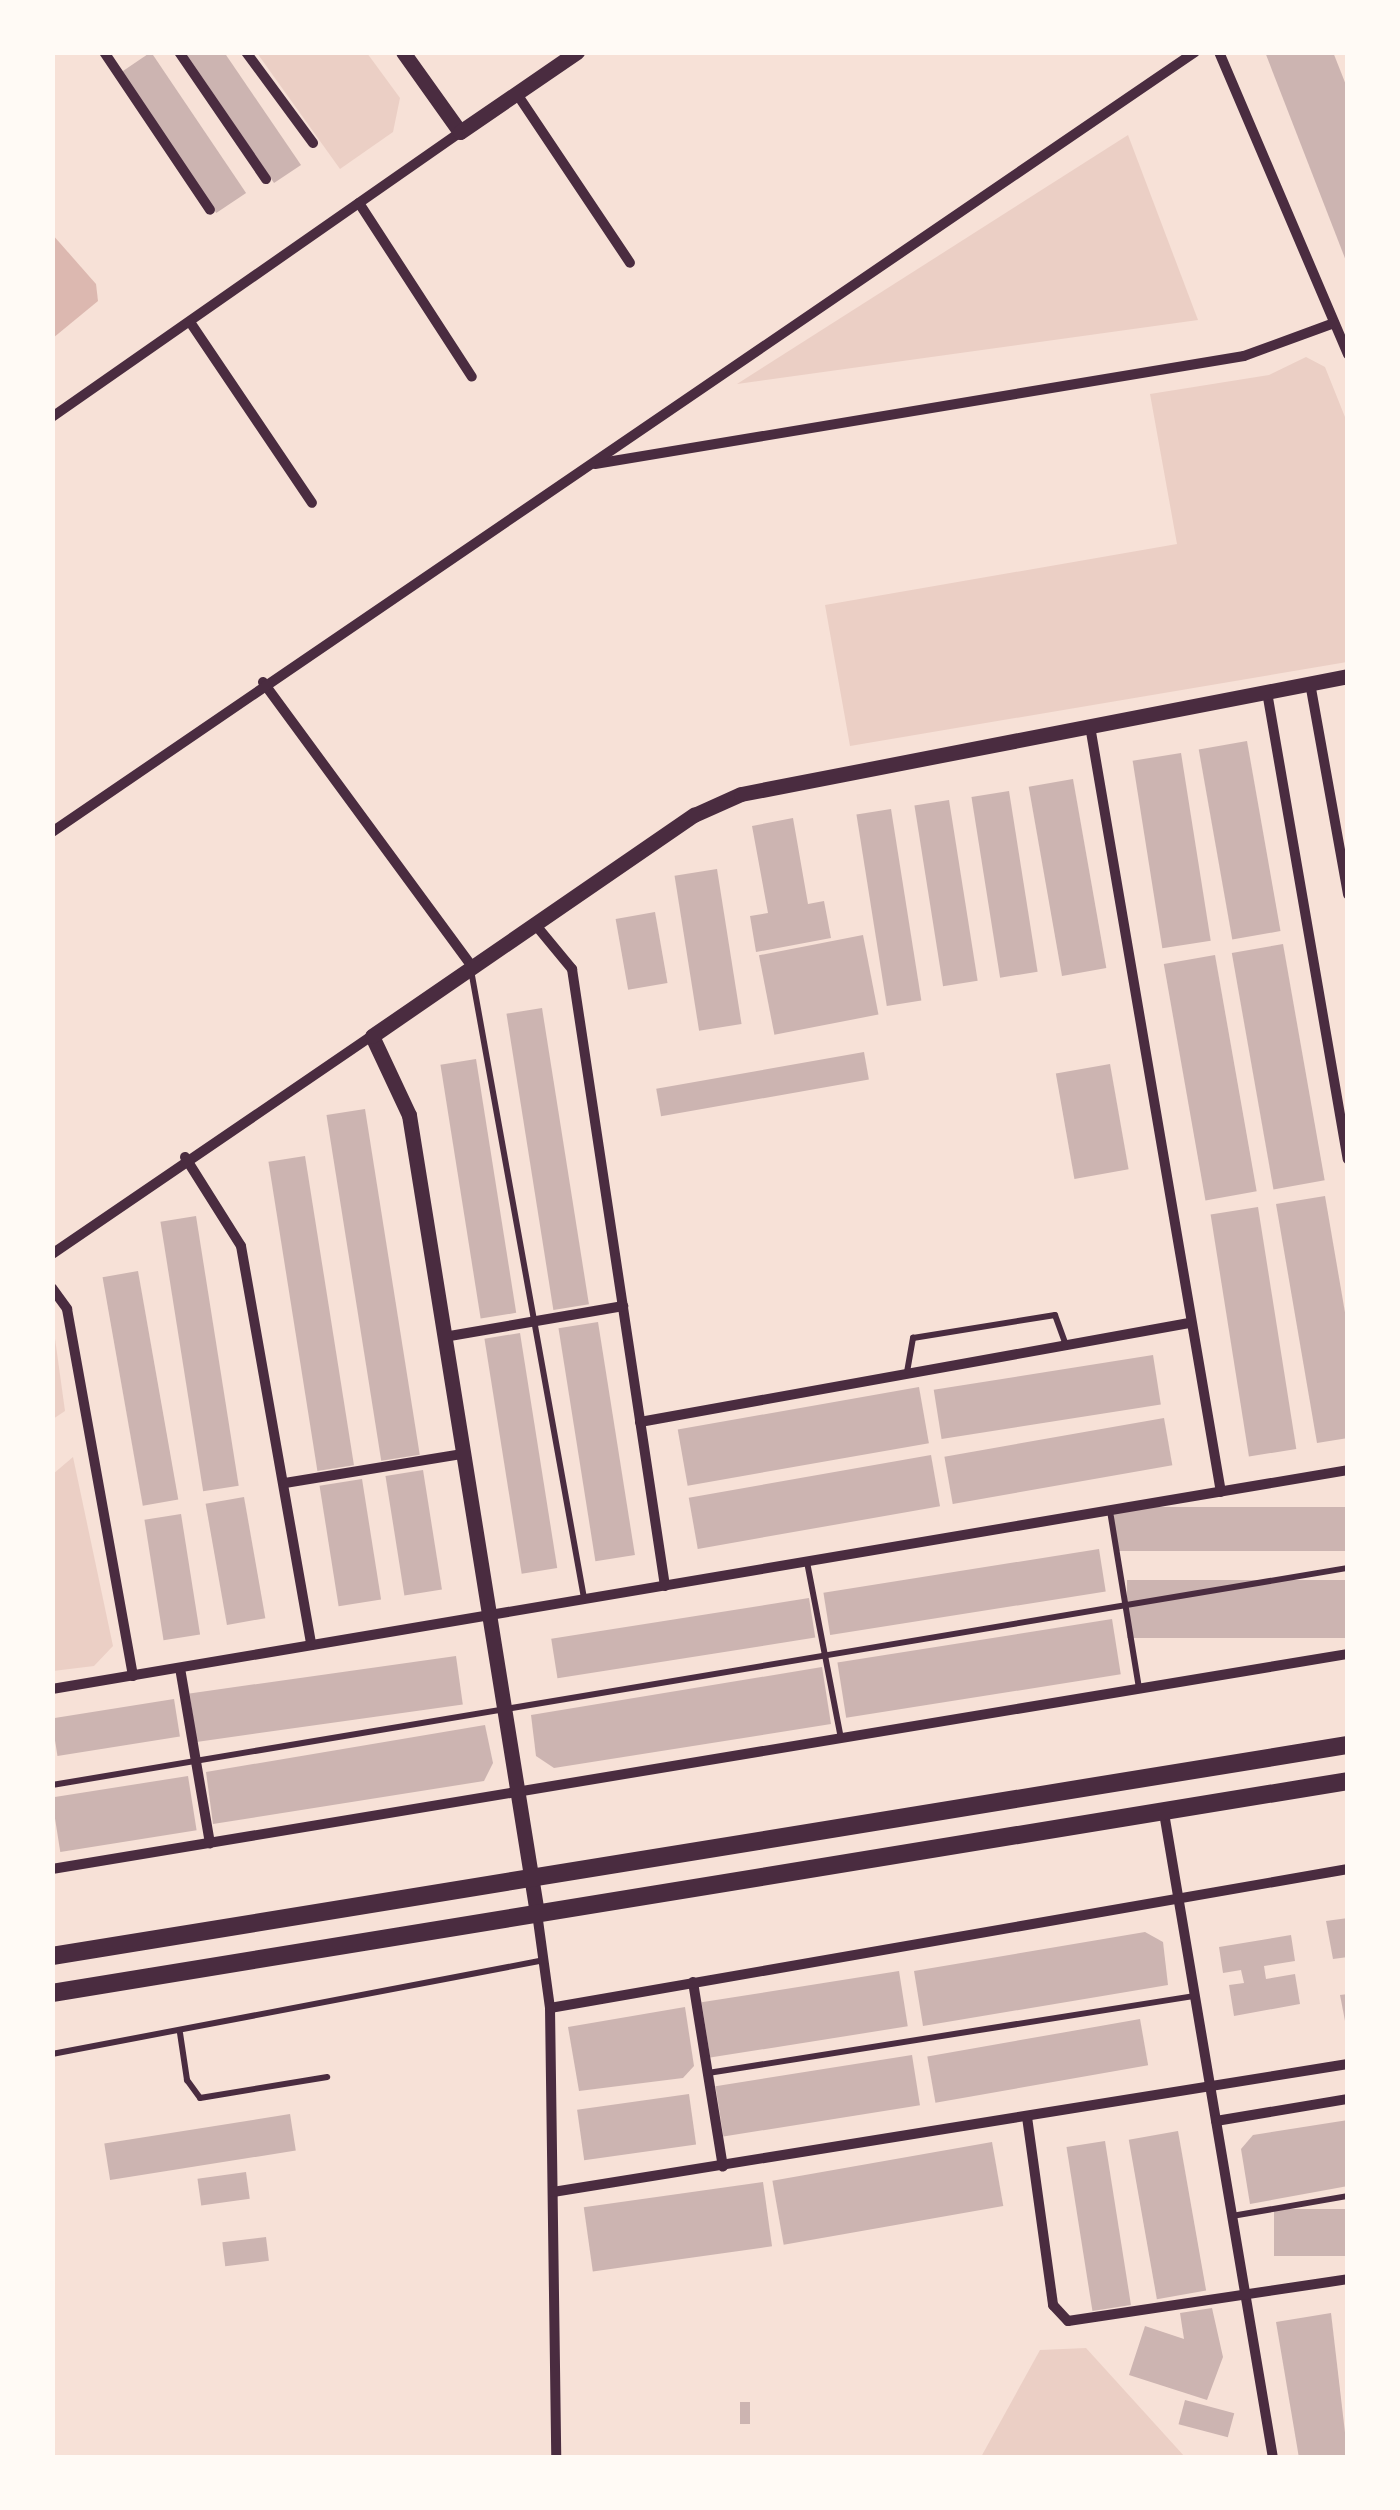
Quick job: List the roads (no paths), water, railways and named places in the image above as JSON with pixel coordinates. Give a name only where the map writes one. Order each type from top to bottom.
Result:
[{"type":"main road","points":[[52,1956],[530,1872],[1348,1745]]},
{"type":"main road","points":[[52,1992],[536,1908],[1164,1813],[1348,1781]]},
{"type":"street","points":[[104,52],[210,210]]},
{"type":"street","points":[[180,52],[266,179]]},
{"type":"street","points":[[246,52],[313,143]]},
{"type":"street","points":[[403,52],[460,132]]},
{"type":"street","points":[[52,417],[577,52]]},
{"type":"street","points":[[52,832],[264,682],[595,464],[1195,52]]},
{"type":"street","points":[[1218,52],[1348,355]]},
{"type":"street","points":[[517,94],[630,263]]},
{"type":"street","points":[[358,203],[472,377]]},
{"type":"street","points":[[190,322],[312,503]]},
{"type":"street","points":[[595,464],[1244,356],[1334,322]]},
{"type":"street","points":[[52,1254],[185,1157],[372,1036],[470,964],[694,815],[741,794],[1348,676]]},
{"type":"street","points":[[264,682],[470,964]]},
{"type":"street","points":[[1310,683],[1348,895]]},
{"type":"street","points":[[1267,692],[1348,1159]]},
{"type":"street","points":[[1090,726],[1189,1323],[1222,1492]]},
{"type":"street","points":[[534,923],[572,969],[665,1586]]},
{"type":"street","points":[[372,1036],[409,1115],[550,2008],[556,2458]]},
{"type":"street","points":[[185,1157],[240,1246],[286,1482],[312,1646]]},
{"type":"street","points":[[52,1288],[67,1309],[132,1676]]},
{"type":"street","points":[[444,1337],[623,1306]]},
{"type":"street","points":[[640,1422],[1189,1323]]},
{"type":"street","points":[[286,1482],[463,1454]]},
{"type":"street","points":[[52,1689],[1348,1470]]},
{"type":"street","points":[[52,1869],[1348,1654]]},
{"type":"street","points":[[180,1668],[210,1843]]},
{"type":"street","points":[[1164,1813],[1273,2458]]},
{"type":"street","points":[[550,2008],[1178,1895],[1348,1869]]},
{"type":"street","points":[[692,1982],[722,2168]]},
{"type":"street","points":[[553,2192],[722,2168],[1348,2064]]},
{"type":"street","points":[[1216,2121],[1348,2099]]},
{"type":"street","points":[[1027,2117],[1062,2316],[1246,2296],[1348,2280]]},
{"type":"lane","points":[[470,964],[538,1318],[584,1600]]},
{"type":"lane","points":[[907,1374],[913,1338],[1055,1315],[1066,1345]]},
{"type":"lane","points":[[1110,1511],[1139,1689]]},
{"type":"lane","points":[[807,1562],[842,1740]]},
{"type":"lane","points":[[52,1785],[1348,1568]]},
{"type":"lane","points":[[52,2054],[180,2034],[543,1960]]},
{"type":"lane","points":[[707,2074],[1195,1996]]},
{"type":"lane","points":[[180,2034],[186,2080],[200,2098],[327,2076]]},
{"type":"lane","points":[[1232,2216],[1348,2196]]}]
